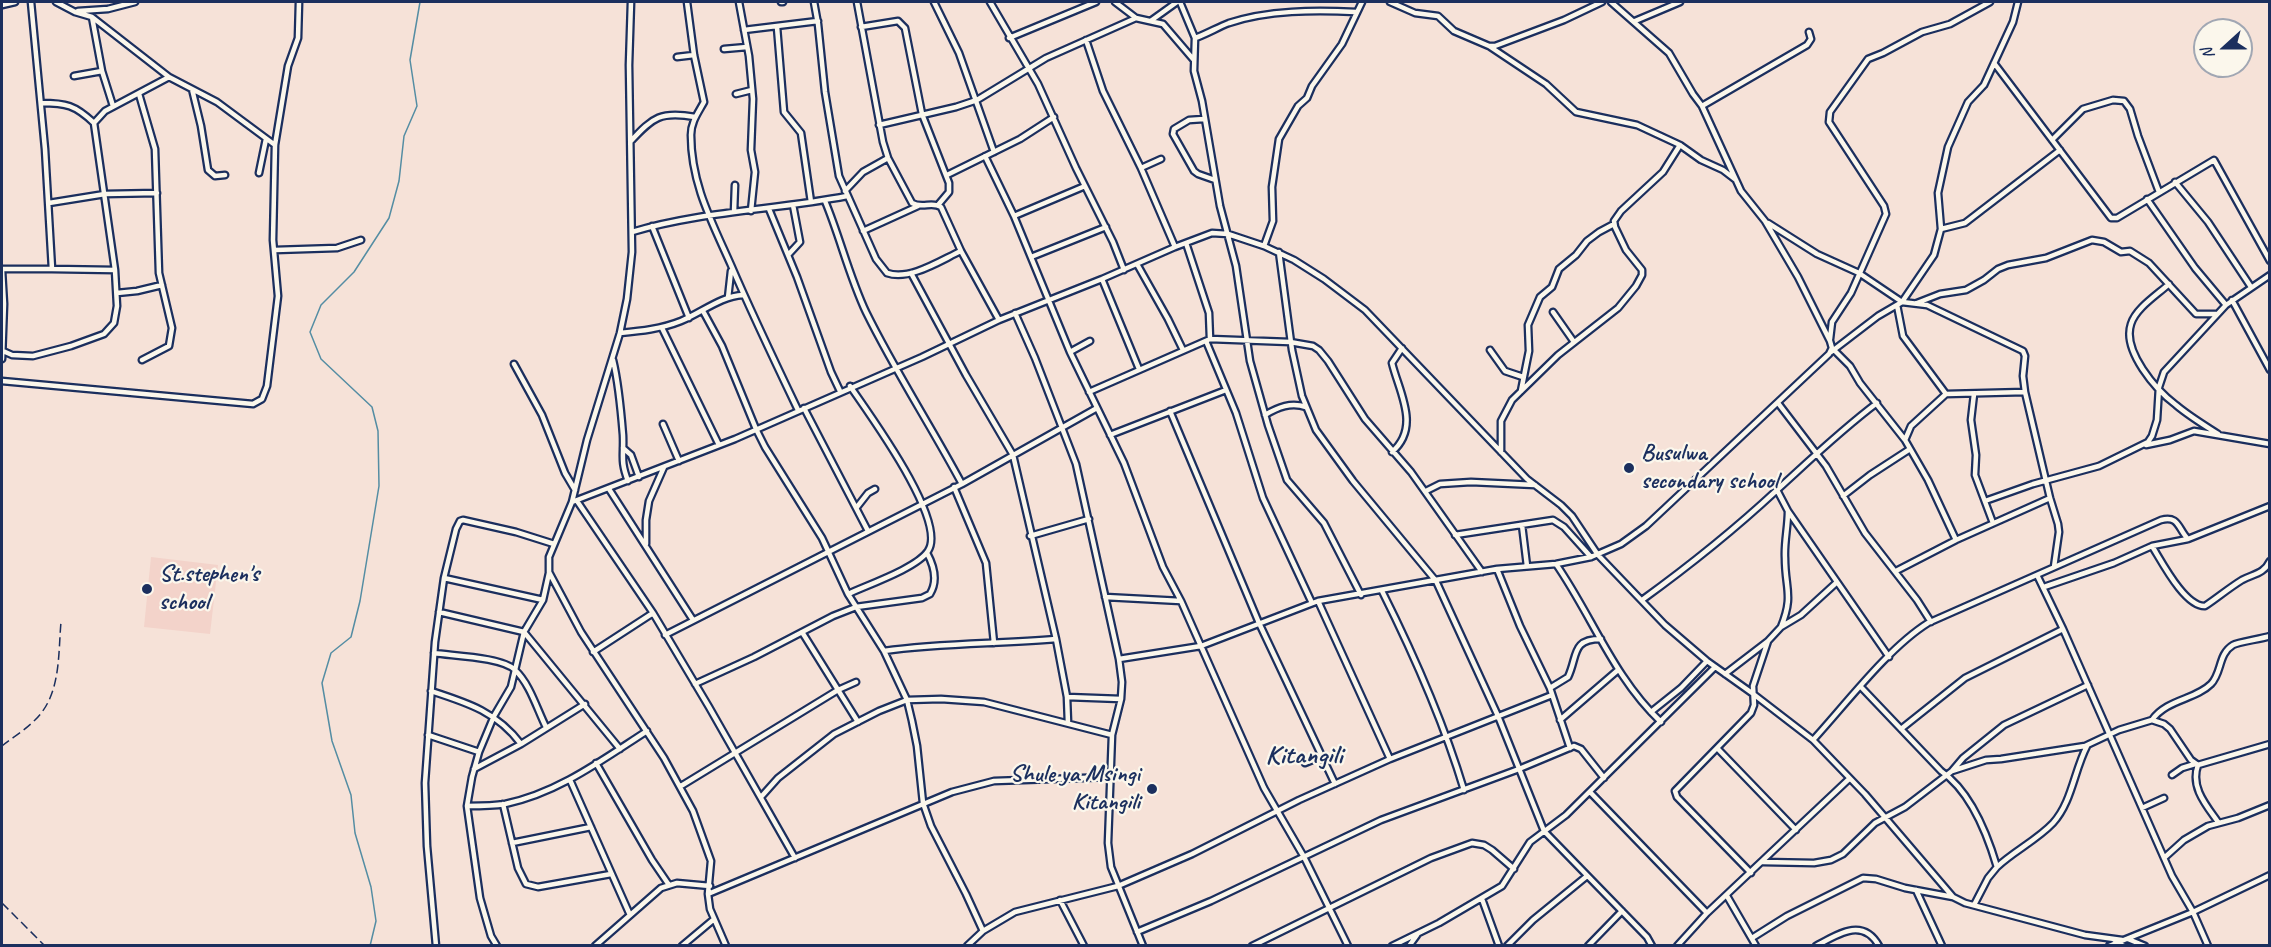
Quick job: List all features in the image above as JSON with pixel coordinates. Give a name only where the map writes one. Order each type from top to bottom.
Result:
[{"type":"street","points":[[2,5],[15,2]]},
{"type":"street","points":[[31,2],[49,203],[52,269]]},
{"type":"street","points":[[56,2],[75,12],[92,17],[169,76],[217,102],[275,145]]},
{"type":"street","points":[[75,12],[108,9],[135,2]]},
{"type":"street","points":[[2,381],[253,404],[262,399],[267,386],[270,349],[276,323],[278,287],[273,208],[275,145],[288,66],[298,38],[298,2]]},
{"type":"street","points":[[497,945],[491,936],[480,898],[467,806],[479,752],[494,716],[512,687],[524,632],[543,600],[549,572],[549,557],[575,502],[575,490],[587,440],[620,333],[628,291],[632,232],[629,65],[631,2]]},
{"type":"street","points":[[687,2],[694,55],[704,102],[695,117],[691,135],[695,176],[707,215],[743,295],[801,409],[857,507],[868,531]]},
{"type":"street","points":[[747,2],[740,2],[752,90],[751,150],[755,176],[751,211]]},
{"type":"street","points":[[814,2],[834,155],[846,194],[876,259],[887,273],[893,275],[911,273],[961,251]]},
{"type":"street","points":[[857,2],[879,125],[888,158],[909,198],[918,206]]},
{"type":"street","points":[[934,2],[959,53],[994,152]]},
{"type":"street","points":[[990,2],[1054,117],[1124,270]]},
{"type":"street","points":[[1010,38],[1096,2]]},
{"type":"street","points":[[1115,2],[1136,18],[1163,24],[1193,59]]},
{"type":"street","points":[[1152,20],[1179,2],[1195,38],[1193,59],[1215,180],[1236,266],[1250,361],[1265,415],[1287,480],[1324,523],[1361,595]]},
{"type":"street","points":[[1264,246],[1273,221],[1272,187],[1279,139],[1298,106],[1307,98],[1312,86],[1337,52],[1362,2]]},
{"type":"street","points":[[1390,2],[1415,13],[1438,16],[1454,31],[1490,46],[1546,84],[1576,112],[1637,125],[1680,146],[1701,160],[1723,170],[1736,180]]},
{"type":"street","points":[[1490,46],[1505,43],[1602,2]]},
{"type":"street","points":[[1611,2],[1669,53],[1702,106],[1742,191],[1766,221],[1798,277],[1830,341],[1832,348],[1829,354]]},
{"type":"street","points":[[1635,21],[1680,2]]},
{"type":"street","points":[[1830,341],[1832,322],[1851,292],[1876,234],[1886,218],[1886,211],[1829,122],[1830,112],[1868,59],[1922,32],[1950,24],[1990,2]]},
{"type":"street","points":[[1119,659],[1201,646],[1315,602],[1497,569],[1556,564],[1591,557],[1621,544],[1638,533],[1829,354],[1878,316],[1899,303],[1934,255],[1941,229],[1938,193],[1948,147],[1968,102],[1984,85],[2013,22],[2018,2]]},
{"type":"street","points":[[1195,38],[1228,24],[1264,16],[1315,11],[1356,12]]},
{"type":"street","points":[[92,17],[102,71],[113,106]]},
{"type":"street","points":[[879,125],[977,100],[1006,84],[1028,67],[1136,18]]},
{"type":"street","points":[[744,30],[818,21]]},
{"type":"street","points":[[861,27],[898,21],[904,28],[922,114],[947,175],[949,192],[938,205],[918,206],[863,231]]},
{"type":"street","points":[[777,27],[784,112],[801,132],[811,202]]},
{"type":"street","points":[[1702,106],[1807,45],[1811,39],[1809,32]]},
{"type":"street","points":[[1086,40],[1102,91],[1141,168],[1175,247]]},
{"type":"street","points":[[724,49],[747,47]]},
{"type":"street","points":[[677,57],[694,55]]},
{"type":"street","points":[[1994,63],[2111,218],[2117,218],[2215,160],[2270,261]]},
{"type":"street","points":[[74,76],[102,71]]},
{"type":"street","points":[[94,123],[101,114],[113,106],[169,76]]},
{"type":"street","points":[[192,89],[209,172],[215,177],[225,175]]},
{"type":"street","points":[[736,94],[752,90]]},
{"type":"street","points":[[139,94],[155,149],[159,273],[170,320],[172,342],[166,349],[142,360]]},
{"type":"street","points":[[2052,140],[2076,114],[2083,110],[2113,100],[2124,101],[2130,109],[2159,192]]},
{"type":"street","points":[[3,351],[12,355],[33,356],[104,334],[114,323],[117,293],[115,270],[94,123],[77,108],[41,103]]},
{"type":"street","points":[[631,141],[653,119],[680,114],[695,117]]},
{"type":"street","points":[[947,175],[1040,128],[1054,117]]},
{"type":"street","points":[[1204,118],[1184,122],[1174,129],[1173,134],[1194,171],[1215,180]]},
{"type":"street","points":[[258,173],[266,139]]},
{"type":"street","points":[[1521,391],[1529,347],[1528,325],[1540,297],[1552,287],[1562,265],[1573,258],[1587,241],[1614,224],[1621,211],[1664,172],[1680,146]]},
{"type":"street","points":[[1941,229],[1965,223],[2060,150]]},
{"type":"street","points":[[985,156],[1014,216],[1070,352],[1131,481],[1153,545],[1181,601],[1259,778],[1304,857],[1348,945]]},
{"type":"street","points":[[632,232],[707,215],[825,201],[846,194],[863,172],[888,158]]},
{"type":"street","points":[[1141,168],[1161,159]]},
{"type":"street","points":[[2175,182],[2208,222],[2251,287]]},
{"type":"street","points":[[734,212],[735,185]]},
{"type":"street","points":[[1014,216],[1085,186]]},
{"type":"street","points":[[49,203],[105,194],[157,193]]},
{"type":"street","points":[[2147,199],[2194,268],[2226,305]]},
{"type":"street","points":[[825,201],[860,298],[896,368],[962,484]]},
{"type":"street","points":[[788,255],[800,242],[793,205]]},
{"type":"street","points":[[938,205],[999,320]]},
{"type":"street","points":[[769,209],[821,348],[840,391]]},
{"type":"street","points":[[1766,221],[1818,254],[1860,273],[1899,303],[1926,305],[2023,351],[2025,392],[2059,532],[2054,567]]},
{"type":"street","points":[[1501,452],[1501,420],[1507,407],[1574,342],[1618,308],[1631,295],[1642,275],[1642,270],[1626,250],[1614,224]]},
{"type":"street","points":[[652,226],[689,318]]},
{"type":"street","points":[[1031,257],[1106,227]]},
{"type":"street","points":[[575,502],[719,445],[1015,313],[1124,270],[1175,247],[1212,233],[1228,234],[1278,252],[1315,273],[1354,301],[1501,452],[1572,516],[1598,555],[1665,626],[1714,668],[1752,693],[1813,740],[1884,816],[1953,897]]},
{"type":"street","points":[[275,250],[337,248],[361,240]]},
{"type":"street","points":[[1917,303],[1940,294],[1966,290],[2008,265],[2046,258],[2092,240],[2104,242],[2121,252],[2130,251],[2149,263],[2196,314],[2217,314]]},
{"type":"street","points":[[1186,243],[1209,313],[1208,340],[1236,412],[1263,498],[1390,759]]},
{"type":"street","points":[[1278,252],[1290,342],[1306,407],[1316,430],[1403,543],[1436,581],[1498,716],[1544,831],[1652,945]]},
{"type":"street","points":[[1137,264],[1183,350]]},
{"type":"street","points":[[729,298],[732,267]]},
{"type":"street","points":[[2,359],[4,304],[2,270],[115,270]]},
{"type":"street","points":[[911,273],[1012,455],[1020,479],[1030,536],[1056,639],[1067,698],[1068,723]]},
{"type":"street","points":[[2143,446],[2152,436],[2155,428],[2159,387],[2164,372],[2226,305],[2270,275]]},
{"type":"street","points":[[1102,279],[1139,369]]},
{"type":"street","points":[[2169,284],[2131,322],[2129,334],[2132,351],[2175,405],[2218,434]]},
{"type":"street","points":[[117,293],[162,285]]},
{"type":"street","points":[[620,333],[662,328],[689,318],[729,298],[743,295]]},
{"type":"street","points":[[2232,300],[2270,370]]},
{"type":"street","points":[[1899,303],[1905,339],[1946,394]]},
{"type":"street","points":[[703,311],[722,346],[756,429],[828,552],[848,594],[884,651],[906,700],[917,746],[923,803],[931,826],[983,931]]},
{"type":"street","points":[[1553,312],[1574,342]]},
{"type":"street","points":[[1015,313],[1062,426],[1082,486],[1119,659],[1122,682],[1121,699],[1112,735],[1108,843],[1118,886],[1143,945]]},
{"type":"street","points":[[662,328],[719,445]]},
{"type":"street","points":[[1089,392],[1208,340],[1290,342],[1308,345],[1319,350],[1365,419],[1425,491],[1482,572]]},
{"type":"street","points":[[1070,352],[1090,341]]},
{"type":"street","points":[[1392,452],[1402,443],[1404,437],[1405,400],[1392,363],[1402,348]]},
{"type":"street","points":[[1490,350],[1505,371],[1523,377]]},
{"type":"street","points":[[1834,350],[1844,359],[1911,449],[1956,540]]},
{"type":"street","points":[[612,358],[619,388],[622,465],[628,481]]},
{"type":"street","points":[[514,364],[542,415],[565,473],[575,490]]},
{"type":"street","points":[[848,594],[910,566],[927,553],[932,538],[922,502],[887,440],[850,386]]},
{"type":"street","points":[[1110,435],[1226,390]]},
{"type":"street","points":[[1905,440],[1911,426],[1946,394],[2025,392]]},
{"type":"street","points":[[1974,394],[1971,420],[1976,455],[1975,475],[1993,523]]},
{"type":"street","points":[[1778,403],[1826,466],[1865,533],[1931,622]]},
{"type":"street","points":[[1642,600],[1689,566],[1777,490],[1815,453],[1876,403]]},
{"type":"street","points":[[1265,415],[1295,404],[1306,407]]},
{"type":"street","points":[[665,635],[922,502],[962,484],[1097,408]]},
{"type":"street","points":[[1170,411],[1259,623],[1335,784]]},
{"type":"street","points":[[663,424],[679,461]]},
{"type":"street","points":[[1985,501],[2099,466],[2143,446],[2170,440],[2194,431],[2270,444]]},
{"type":"street","points":[[623,448],[631,455],[639,477]]},
{"type":"street","points":[[1843,496],[1870,475],[1911,449]]},
{"type":"street","points":[[646,546],[646,520],[650,501],[664,467]]},
{"type":"street","points":[[1425,491],[1445,484],[1475,482],[1535,485]]},
{"type":"street","points":[[954,488],[986,563],[991,594],[994,644]]},
{"type":"street","points":[[609,489],[693,620]]},
{"type":"street","points":[[857,507],[868,493],[875,489]]},
{"type":"street","points":[[1777,490],[1788,511],[1889,657]]},
{"type":"street","points":[[1896,572],[1956,540],[2050,498]]},
{"type":"street","points":[[575,502],[653,613],[795,858]]},
{"type":"street","points":[[2044,587],[2152,546],[2188,539],[2270,506]]},
{"type":"street","points":[[1781,627],[1789,609],[1790,593],[1785,555],[1788,538],[1788,511]]},
{"type":"street","points":[[1030,536],[1089,519]]},
{"type":"street","points":[[1813,740],[1889,657],[1910,637],[1931,622],[2166,519],[2177,521],[2188,539]]},
{"type":"street","points":[[436,945],[425,823],[428,735],[439,612],[444,578],[456,529],[461,520],[516,532],[554,544]]},
{"type":"street","points":[[1455,535],[1549,520],[1558,522],[1591,557]]},
{"type":"street","points":[[1522,525],[1527,566]]},
{"type":"street","points":[[2152,546],[2183,593],[2192,602],[2201,606],[2205,606],[2242,580],[2268,569],[2270,561]]},
{"type":"street","points":[[695,684],[856,607],[922,598],[930,594],[934,574],[927,553]]},
{"type":"street","points":[[1556,564],[1618,670],[1661,722]]},
{"type":"street","points":[[1497,569],[1520,627],[1550,688],[1570,748]]},
{"type":"street","points":[[549,572],[562,600],[593,652],[681,786],[708,848],[712,871],[708,894],[713,920],[726,945]]},
{"type":"street","points":[[2037,575],[2164,858],[2208,945]]},
{"type":"street","points":[[444,578],[543,600]]},
{"type":"street","points":[[1725,674],[1768,641],[1781,627],[1801,615],[1836,582]]},
{"type":"street","points":[[1382,591],[1409,645],[1447,736],[1464,790]]},
{"type":"street","points":[[1105,597],[1181,601]]},
{"type":"street","points":[[439,612],[524,632],[620,748]]},
{"type":"street","points":[[593,652],[653,613]]},
{"type":"street","points":[[1901,729],[1965,678],[2063,629]]},
{"type":"street","points":[[801,632],[858,722]]},
{"type":"street","points":[[1763,862],[1814,863],[1831,860],[1843,854],[1867,829],[1884,816],[1905,807],[1952,771],[1986,760],[2087,745],[2108,734],[2152,720],[2167,706],[2213,683],[2222,656],[2234,645],[2270,636]]},
{"type":"street","points":[[884,651],[939,644],[994,644],[1056,639]]},
{"type":"street","points":[[1550,688],[1568,677],[1573,657],[1581,645],[1590,639],[1601,639]]},
{"type":"street","points":[[1751,873],[1675,794],[1675,791],[1679,784],[1751,713],[1754,705],[1752,693],[1768,641]]},
{"type":"street","points":[[434,653],[501,663],[515,670],[526,686],[546,727]]},
{"type":"street","points":[[1651,712],[1681,688],[1707,661]]},
{"type":"street","points":[[1392,945],[1418,934],[1502,886],[1530,842],[1559,822],[1714,668]]},
{"type":"street","points":[[1560,720],[1618,670]]},
{"type":"street","points":[[681,786],[838,690],[856,682]]},
{"type":"street","points":[[1952,771],[1953,767],[1963,758],[2004,725],[2037,707],[2088,685]]},
{"type":"street","points":[[1861,687],[1955,782],[1979,821],[1997,867]]},
{"type":"street","points":[[431,691],[494,716],[521,744]]},
{"type":"street","points":[[967,945],[983,931],[1015,912],[1118,886],[1182,859],[1390,759],[1552,695]]},
{"type":"street","points":[[1067,698],[1121,699]]},
{"type":"street","points":[[761,797],[778,778],[826,740],[906,700],[941,699],[984,702],[1112,735]]},
{"type":"street","points":[[474,770],[585,704]]},
{"type":"street","points":[[2152,720],[2170,729],[2196,764],[2198,791],[2218,822]]},
{"type":"street","points":[[467,806],[503,804],[539,793],[570,780],[647,731]]},
{"type":"street","points":[[428,735],[479,752]]},
{"type":"street","points":[[2172,775],[2182,768],[2270,744]]},
{"type":"street","points":[[1974,905],[1988,878],[1997,867],[2055,820],[2067,800],[2078,763],[2087,745]]},
{"type":"street","points":[[1137,932],[1211,901],[1390,816],[1464,790],[1570,748],[1577,746],[1581,748],[1604,778]]},
{"type":"street","points":[[1718,748],[1796,830]]},
{"type":"street","points":[[1305,763],[1322,756]]},
{"type":"street","points":[[596,764],[669,885]]},
{"type":"street","points":[[708,894],[952,792],[994,781],[1111,777]]},
{"type":"street","points":[[1677,945],[1707,913],[1849,779]]},
{"type":"street","points":[[570,780],[630,915]]},
{"type":"street","points":[[1590,792],[1707,913]]},
{"type":"street","points":[[2142,808],[2164,798]]},
{"type":"street","points":[[503,804],[520,874],[526,884],[549,886],[611,874]]},
{"type":"street","points":[[2164,858],[2184,840],[2218,822],[2238,818],[2270,805]]},
{"type":"street","points":[[512,843],[591,827]]},
{"type":"street","points":[[1252,945],[1431,858],[1472,843],[1484,845],[1514,868]]},
{"type":"street","points":[[2109,945],[2193,912],[2270,875]]},
{"type":"street","points":[[1507,945],[1533,920],[1587,876]]},
{"type":"street","points":[[1752,938],[1787,916],[1863,878],[1953,897],[1974,905],[2085,935],[2145,945]]},
{"type":"street","points":[[595,945],[653,893],[669,885],[689,883],[710,886]]},
{"type":"street","points":[[1916,890],[1942,945]]},
{"type":"street","points":[[1727,896],[1756,945]]},
{"type":"street","points":[[1482,898],[1499,945]]},
{"type":"street","points":[[1060,900],[1084,945]]},
{"type":"street","points":[[1588,945],[1622,911]]},
{"type":"street","points":[[682,945],[713,920]]},
{"type":"street","points":[[1816,945],[1845,932],[1859,929],[1870,933],[1879,945]]},
{"type":"street","points":[[1409,945],[1418,934]]},
{"type":"street","points":[[976,938],[981,945]]},
{"type":"shaded area","points":[[151,557],[218,565],[210,634],[144,627]]},
{"type":"waterway","points":[[370,946],[376,921],[371,887],[355,833],[351,795],[332,741],[322,683],[331,653],[351,637],[360,601],[379,486],[378,431],[372,407],[321,359],[310,332],[321,305],[354,272],[389,218],[399,181],[404,136],[417,106],[410,60],[420,2]]},
{"type":"railway","points":[[2,746],[35,720],[50,699],[57,674],[61,622]]},
{"type":"railway","points":[[2,903],[45,946]]},
{"type":"place","name":"Busulwa secondary school","points":[[1629,468]]},
{"type":"place","name":"St.stephen's school","points":[[147,589]]},
{"type":"place","name":"Shule ya Msingi Kitangili","points":[[1152,789]]},
{"type":"district","name":"Kitangili","points":[[1304,756]]}]
